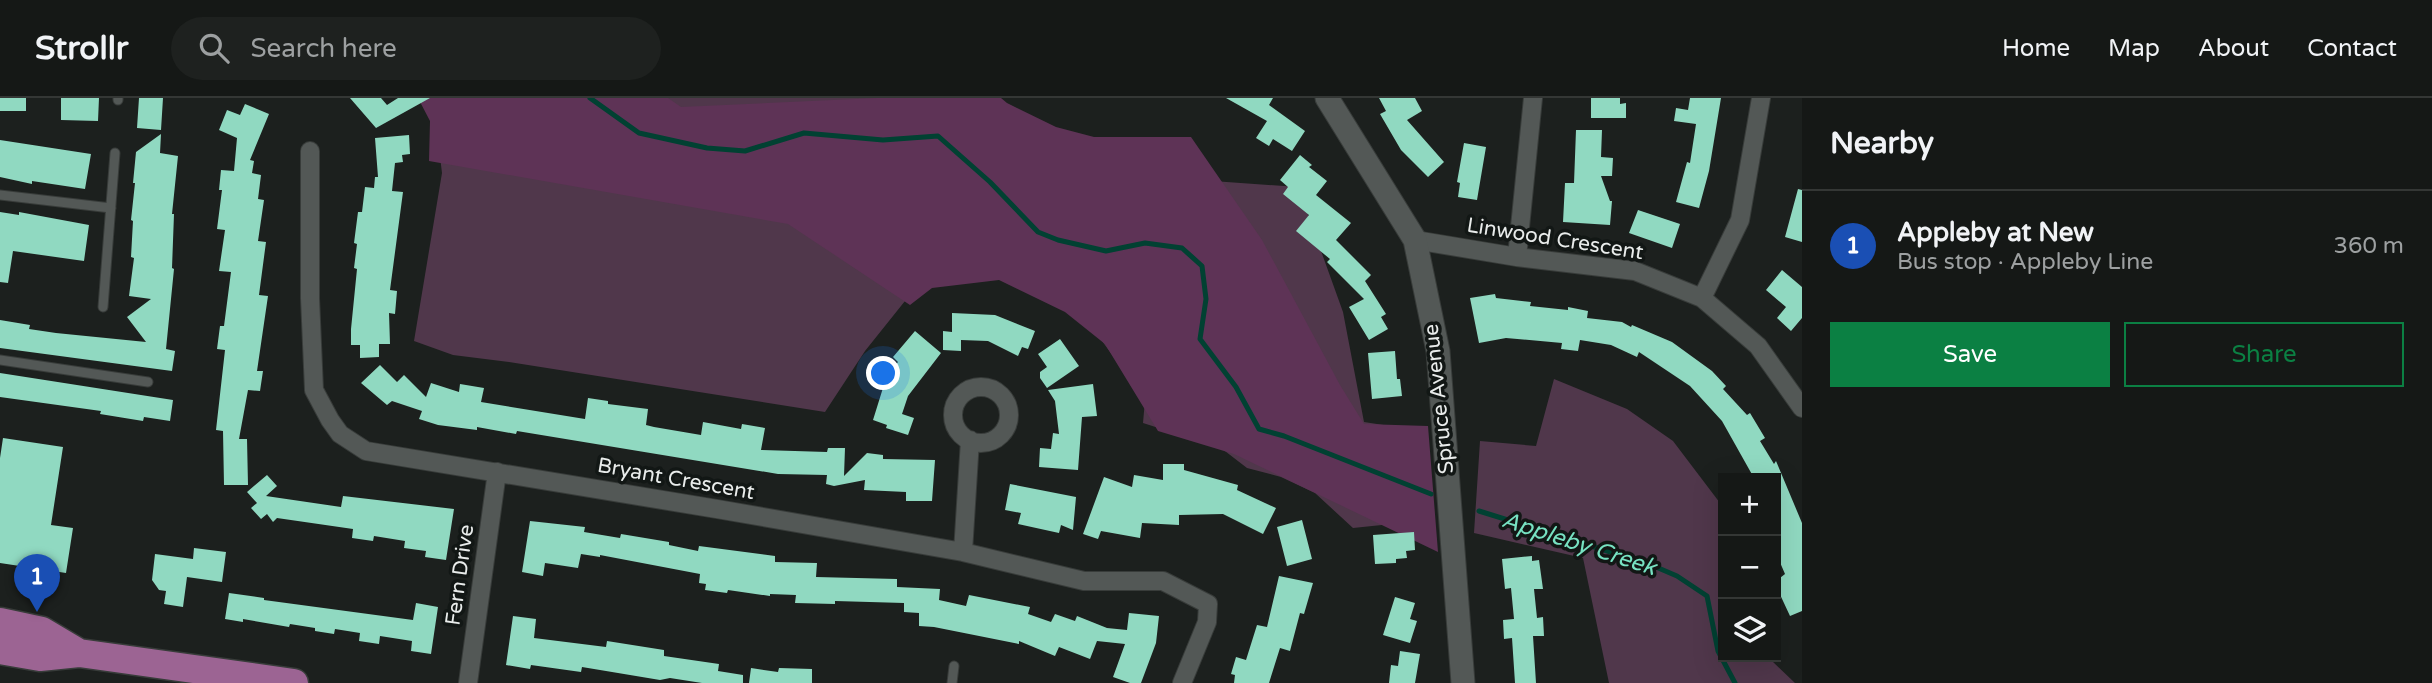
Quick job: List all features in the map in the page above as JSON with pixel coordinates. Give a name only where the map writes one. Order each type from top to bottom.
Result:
[{"type":"main road","points":[[0,622],[42,631],[79,653]]},
{"type":"main road","points":[[0,650],[40,657],[79,653],[294,683]]},
{"type":"street","name":"Spruce Avenue","points":[[1327,98],[1415,240],[1438,351],[1463,683]]},
{"type":"street","points":[[1517,257],[1533,98]]},
{"type":"street","points":[[1702,298],[1740,220],[1761,98]]},
{"type":"street","name":"Bryant Crescent","points":[[310,151],[310,298],[314,390],[340,434],[366,451],[963,552],[1084,581],[1163,581],[1208,604],[1207,622],[1182,683]]},
{"type":"street","name":"Linwood Crescent","points":[[1415,240],[1517,257],[1635,271],[1702,298],[1758,345],[1802,408]]},
{"type":"street","points":[[963,552],[970,440]]},
{"type":"street","name":"Fern Drive","points":[[468,683],[497,472]]},
{"type":"lane","points":[[103,307],[115,153]]},
{"type":"lane","points":[[0,195],[111,208]]},
{"type":"lane","points":[[0,360],[148,382]]},
{"type":"lane","points":[[952,683],[954,666]]},
{"type":"shaded area","points":[[418,98],[952,98],[1143,176],[1298,187],[1343,312],[1364,422],[1416,430],[1430,520],[1353,528],[1315,493],[1281,477],[1247,468],[1221,448],[1143,423],[1145,400],[1070,297],[945,251],[865,351],[825,412],[453,355],[414,341],[442,173],[436,124]]},
{"type":"shaded area","points":[[418,98],[668,98],[681,107],[877,98],[1001,98],[1056,127],[1094,137],[1191,137],[1262,240],[1364,424],[1428,426],[1438,552],[1234,454],[1158,431],[1105,344],[1065,312],[999,280],[932,288],[910,305],[788,224],[429,161],[430,121]]},
{"type":"shaded area","points":[[1554,379],[1627,409],[1673,441],[1718,500],[1718,662],[1773,662],[1795,683],[1609,683],[1583,558],[1474,533],[1480,441],[1536,446]]},
{"type":"building","points":[[0,98],[26,98],[26,111],[0,111]]},
{"type":"building","points":[[61,98],[99,98],[98,121],[61,120]]},
{"type":"building","points":[[139,98],[163,98],[161,130],[137,128]]},
{"type":"building","points":[[350,98],[381,98],[387,105],[398,98],[430,98],[376,128]]},
{"type":"building","points":[[1226,98],[1273,98],[1269,105],[1305,131],[1292,151],[1273,139],[1269,146],[1256,138],[1267,121]]},
{"type":"building","points":[[1379,98],[1415,98],[1422,111],[1407,120],[1444,162],[1428,177],[1401,150],[1380,114],[1386,111]]},
{"type":"building","points":[[1591,98],[1620,98],[1620,104],[1626,103],[1626,118],[1591,118]]},
{"type":"building","points":[[1690,98],[1721,98],[1709,171],[1699,208],[1676,202],[1687,162],[1690,163],[1696,124],[1674,121],[1676,108],[1688,110]]},
{"type":"building","points":[[245,104],[269,114],[250,160],[254,161],[252,173],[261,175],[258,199],[264,200],[258,241],[266,242],[259,295],[268,296],[257,371],[263,371],[260,391],[248,390],[239,439],[247,439],[248,485],[224,485],[223,431],[216,430],[225,350],[217,349],[220,326],[224,326],[231,272],[219,271],[225,230],[217,229],[222,190],[219,190],[221,170],[234,171],[237,138],[219,130],[227,110],[240,115]]},
{"type":"building","points":[[1576,130],[1602,130],[1601,157],[1613,158],[1612,176],[1601,176],[1612,201],[1610,225],[1563,222],[1565,183],[1574,183]]},
{"type":"building","points":[[161,134],[160,153],[178,156],[172,214],[174,269],[166,349],[175,351],[172,371],[0,348],[0,320],[30,325],[29,329],[146,342],[127,317],[151,299],[129,296],[134,258],[131,257],[133,183],[136,152]]},
{"type":"building","points":[[409,135],[410,154],[402,155],[403,162],[395,163],[392,191],[403,192],[390,290],[397,291],[395,314],[389,313],[390,344],[379,344],[379,357],[360,358],[360,345],[351,345],[357,269],[354,268],[357,244],[354,243],[358,212],[362,212],[365,187],[374,188],[375,177],[378,177],[375,138]]},
{"type":"building","points":[[0,140],[91,154],[85,189],[32,181],[32,184],[0,177]]},
{"type":"building","points":[[1464,143],[1486,147],[1477,200],[1458,197],[1460,183],[1457,182]]},
{"type":"building","points":[[1300,155],[1312,165],[1309,167],[1327,181],[1316,195],[1351,223],[1336,240],[1371,275],[1365,281],[1386,314],[1381,317],[1388,329],[1369,340],[1349,307],[1364,299],[1327,262],[1330,259],[1296,231],[1309,215],[1283,194],[1288,187],[1280,180]]},
{"type":"building","points":[[1798,189],[1802,190],[1802,242],[1785,237]]},
{"type":"building","points":[[1638,210],[1680,224],[1672,248],[1629,233]]},
{"type":"building","points":[[0,212],[19,215],[19,212],[89,225],[84,261],[13,251],[8,283],[0,282]]},
{"type":"building","points":[[1782,270],[1802,287],[1802,318],[1791,331],[1777,318],[1786,307],[1766,290]]},
{"type":"building","points":[[1495,294],[1496,298],[1531,302],[1530,306],[1568,310],[1568,307],[1588,311],[1587,318],[1622,322],[1672,342],[1712,371],[1726,386],[1723,389],[1747,415],[1750,413],[1765,438],[1760,441],[1774,464],[1776,461],[1802,523],[1802,611],[1790,616],[1781,597],[1781,577],[1785,574],[1781,565],[1781,473],[1751,473],[1722,421],[1690,386],[1639,352],[1637,357],[1611,345],[1580,340],[1578,351],[1561,349],[1562,343],[1506,338],[1479,343],[1470,298]]},
{"type":"building","points":[[952,313],[995,315],[1035,331],[1028,349],[1022,347],[1018,356],[988,341],[961,340],[961,351],[943,350],[943,331],[952,332]]},
{"type":"building","points":[[915,331],[941,353],[908,396],[902,414],[914,418],[908,435],[886,428],[887,425],[873,420],[887,375],[898,362],[893,357]]},
{"type":"building","points":[[1060,339],[1079,366],[1047,388],[1040,378],[1040,372],[1047,367],[1038,354]]},
{"type":"building","points":[[1395,351],[1397,379],[1400,379],[1402,396],[1372,399],[1368,353]]},
{"type":"building","points":[[380,365],[397,382],[404,375],[426,397],[431,383],[459,392],[460,384],[484,388],[481,402],[585,419],[588,398],[608,401],[608,404],[648,409],[646,425],[701,435],[703,422],[741,429],[742,424],[765,428],[761,450],[827,452],[828,448],[845,448],[844,476],[867,453],[883,455],[883,459],[935,460],[932,501],[906,501],[906,492],[864,490],[865,480],[834,486],[826,484],[827,475],[778,474],[517,431],[516,434],[477,427],[477,430],[438,425],[419,419],[422,411],[392,401],[387,405],[361,383]]},
{"type":"building","points":[[0,373],[173,400],[170,421],[144,417],[143,421],[100,414],[101,411],[0,397]]},
{"type":"building","points":[[1093,384],[1097,416],[1082,417],[1078,470],[1039,467],[1040,448],[1051,449],[1053,433],[1059,434],[1055,401],[1048,390]]},
{"type":"building","points":[[3,438],[63,447],[51,525],[73,528],[66,573],[0,563],[0,458]]},
{"type":"building","points":[[1163,464],[1184,464],[1184,470],[1238,485],[1237,490],[1276,508],[1263,534],[1223,514],[1179,515],[1179,525],[1142,523],[1140,538],[1101,531],[1098,539],[1083,534],[1104,477],[1132,487],[1134,475],[1163,480]]},
{"type":"building","points":[[267,475],[277,486],[266,496],[341,507],[343,496],[454,509],[446,560],[425,557],[426,551],[404,548],[405,541],[374,536],[373,541],[352,538],[353,529],[277,518],[273,522],[267,514],[261,519],[251,508],[257,503],[247,492]]},
{"type":"building","points":[[1010,484],[1076,497],[1073,530],[1061,525],[1059,533],[1018,524],[1021,513],[1005,510]]},
{"type":"building","points":[[1302,520],[1312,559],[1287,566],[1277,527]]},
{"type":"building","points":[[530,521],[585,527],[584,532],[620,538],[621,534],[669,542],[669,545],[698,551],[699,546],[775,556],[775,562],[817,563],[816,577],[897,579],[897,587],[940,589],[939,600],[966,606],[969,595],[1030,607],[1028,614],[1051,622],[1055,614],[1075,621],[1077,616],[1107,628],[1127,630],[1129,613],[1159,616],[1156,643],[1141,683],[1130,683],[1113,677],[1125,644],[1097,641],[1090,659],[1059,647],[1055,656],[1019,641],[1019,644],[919,626],[919,613],[904,612],[904,603],[795,603],[796,595],[770,596],[728,590],[727,593],[705,590],[706,584],[699,583],[700,574],[600,555],[581,554],[578,568],[545,563],[543,576],[522,572]]},
{"type":"building","points":[[1414,532],[1415,550],[1406,551],[1407,558],[1396,559],[1396,563],[1375,564],[1373,535]]},
{"type":"building","points":[[194,548],[226,552],[222,582],[187,577],[183,607],[164,604],[166,591],[159,590],[152,580],[155,554],[193,559]]},
{"type":"building","points":[[1532,556],[1532,561],[1539,560],[1543,589],[1534,589],[1537,618],[1543,617],[1544,636],[1533,636],[1536,683],[1515,683],[1512,638],[1504,639],[1503,620],[1514,619],[1511,588],[1505,589],[1502,559]]},
{"type":"building","points":[[1279,576],[1313,583],[1304,614],[1300,613],[1290,651],[1280,648],[1269,683],[1234,683],[1235,675],[1231,674],[1236,657],[1246,660],[1257,625],[1267,627]]},
{"type":"building","points":[[229,593],[413,620],[416,603],[438,607],[431,654],[411,651],[412,641],[380,636],[379,644],[359,641],[360,633],[335,629],[334,634],[290,624],[289,627],[243,619],[243,622],[225,619]]},
{"type":"building","points":[[1395,597],[1415,603],[1410,619],[1417,621],[1410,643],[1383,635]]},
{"type":"building","points":[[513,616],[536,619],[534,638],[606,647],[607,641],[664,650],[664,656],[719,664],[718,671],[743,675],[743,683],[702,683],[670,678],[660,680],[582,667],[581,672],[531,665],[530,669],[506,665]]},
{"type":"building","points":[[1400,651],[1420,654],[1415,683],[1389,683],[1391,665],[1398,666]]},
{"type":"building","points":[[751,668],[778,672],[779,668],[812,669],[812,683],[749,683]]},
{"type":"waterway","name":"Appleby Creek","points":[[590,98],[639,133],[707,148],[745,151],[804,133],[883,140],[938,136],[990,182],[1038,232],[1058,240],[1106,251],[1145,243],[1182,248],[1202,266],[1206,299],[1200,339],[1236,387],[1259,429],[1284,436],[1431,494]]},
{"type":"waterway","name":"Appleby Creek","points":[[1479,511],[1649,564],[1677,576],[1707,596],[1718,651],[1735,683]]},
{"type":"place","name":"Appleby at New","points":[[37,612]]}]
